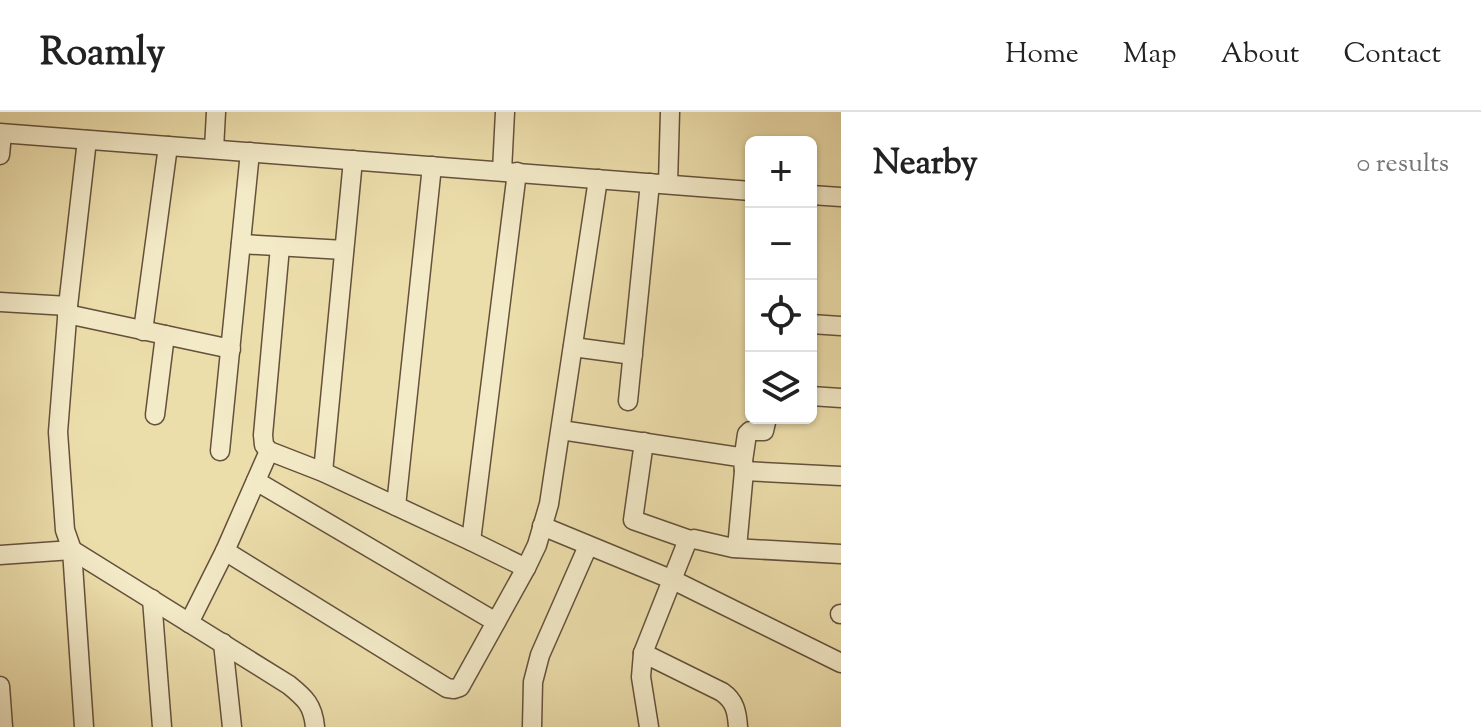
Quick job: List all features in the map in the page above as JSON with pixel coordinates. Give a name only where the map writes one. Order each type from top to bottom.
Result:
[{"type":"street","points":[[214,149],[216,112]]},
{"type":"street","points":[[471,541],[509,172],[505,112]]},
{"type":"street","points":[[628,401],[670,112]]},
{"type":"street","points":[[0,155],[1,134],[745,191]]},
{"type":"street","points":[[84,727],[72,550],[65,530],[58,432],[87,140]]},
{"type":"street","points":[[143,331],[168,146]]},
{"type":"street","points":[[220,451],[250,152]]},
{"type":"street","points":[[323,472],[353,160]]},
{"type":"street","points":[[396,506],[432,166]]},
{"type":"street","points":[[225,551],[447,688],[460,687],[526,568],[549,504],[598,179]]},
{"type":"street","points":[[817,195],[841,197]]},
{"type":"street","points":[[241,244],[344,250]]},
{"type":"street","points":[[280,247],[264,445],[269,451],[323,472],[526,568]]},
{"type":"street","points":[[0,302],[68,310],[143,331],[231,349]]},
{"type":"street","points":[[817,324],[841,326]]},
{"type":"street","points":[[155,415],[165,335]]},
{"type":"street","points":[[573,347],[633,355]]},
{"type":"street","points":[[817,396],[841,398]]},
{"type":"street","points":[[737,548],[747,434],[750,431],[764,431],[766,424]]},
{"type":"street","points":[[561,430],[733,455],[739,457],[743,466]]},
{"type":"street","points":[[644,442],[633,520],[690,540],[737,548],[841,554]]},
{"type":"street","points":[[189,623],[269,451]]},
{"type":"street","points":[[743,466],[841,476]]},
{"type":"street","points":[[256,481],[496,622]]},
{"type":"street","points":[[542,526],[673,580],[841,663]]},
{"type":"street","points":[[649,727],[641,677],[643,653],[690,540]]},
{"type":"street","points":[[532,727],[533,682],[540,655],[588,546]]},
{"type":"street","points":[[0,555],[72,550],[289,685],[307,700],[315,727]]},
{"type":"street","points":[[152,599],[162,727]]},
{"type":"street","points":[[223,643],[232,727]]},
{"type":"street","points":[[643,653],[730,698],[735,705],[738,727]]},
{"type":"street","points":[[0,686],[3,727]]}]
